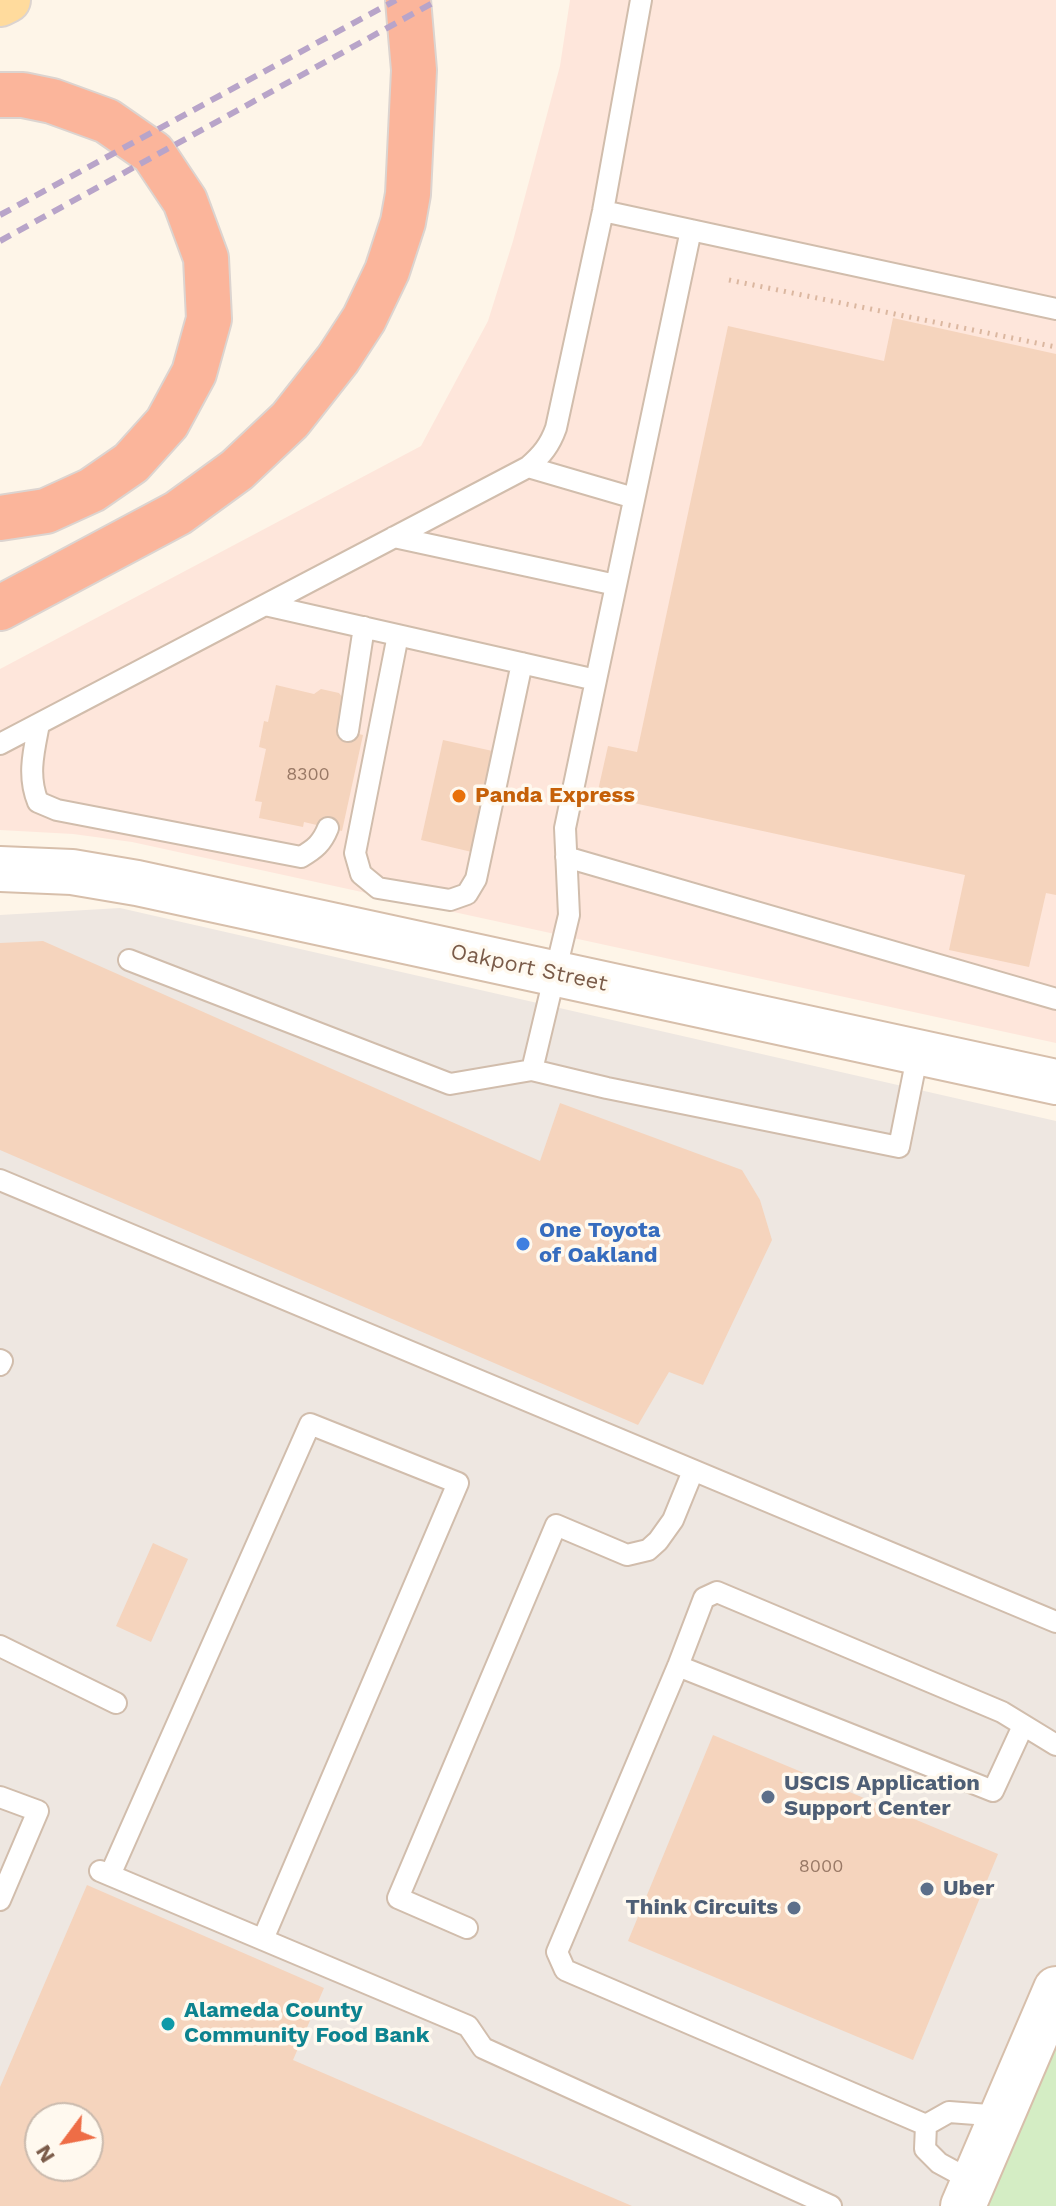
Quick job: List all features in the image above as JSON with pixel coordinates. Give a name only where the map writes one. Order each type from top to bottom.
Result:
[{"type":"highway","points":[[396,0],[414,70]]},
{"type":"highway","points":[[0,608],[178,513],[237,470],[290,420],[338,359],[364,319],[387,271],[403,222],[408,194],[414,70],[408,0]]},
{"type":"highway","points":[[0,95],[23,95],[52,101],[107,121],[153,153],[185,201],[206,258],[209,319],[194,373],[167,423],[131,463],[92,490],[46,511],[0,518]]},
{"type":"main road","points":[[0,4],[8,0]]},
{"type":"main road","name":"Oakport Street","points":[[0,869],[72,872],[137,883],[1056,1082]]},
{"type":"main road","points":[[968,2194],[1056,1989]]},
{"type":"lane","points":[[0,744],[37,732],[265,605],[528,467],[541,456],[550,445],[556,428],[603,211],[641,0]]},
{"type":"lane","points":[[603,211],[1056,309]]},
{"type":"lane","points":[[532,1070],[569,915],[565,828],[691,230]]},
{"type":"lane","points":[[528,467],[634,498]]},
{"type":"lane","points":[[394,537],[616,585]]},
{"type":"lane","points":[[265,605],[596,680]]},
{"type":"lane","points":[[348,731],[364,627]]},
{"type":"lane","points":[[398,635],[355,853],[361,874],[378,888],[450,900],[467,894],[476,879],[522,663]]},
{"type":"lane","points":[[37,732],[32,788],[38,802],[57,810],[301,857],[322,842],[328,828]]},
{"type":"lane","points":[[566,857],[1056,999]]},
{"type":"lane","points":[[129,960],[450,1084],[532,1070],[899,1147],[918,1052]]},
{"type":"lane","points":[[0,1180],[1056,1622]]},
{"type":"lane","points":[[263,1939],[458,1483],[310,1424],[105,1873],[468,2026],[483,2048],[831,2206]]},
{"type":"lane","points":[[467,1928],[398,1898],[556,1525],[627,1555],[648,1550],[673,1520],[693,1471]]},
{"type":"lane","points":[[926,2125],[565,1970],[557,1952],[704,1598],[717,1592],[1002,1712],[1056,1745]]},
{"type":"lane","points":[[0,1646],[116,1703]]},
{"type":"lane","points":[[678,1666],[993,1791],[1023,1726]]},
{"type":"lane","points":[[0,1797],[38,1811],[0,1900]]},
{"type":"lane","points":[[926,2125],[949,2112],[1002,2116]]},
{"type":"lane","points":[[926,2125],[925,2149],[968,2194]]},
{"type":"path","points":[[729,280],[1056,347]]},
{"type":"shaded area","points":[[570,0],[1056,0],[1056,1043],[132,842],[73,834],[0,830],[0,669],[421,446],[488,321],[560,66]]},
{"type":"shaded area","points":[[120,908],[1056,1121],[1056,2206],[0,2206],[0,915]]},
{"type":"green space","points":[[1056,2041],[1056,2206],[985,2206]]},
{"type":"building","points":[[893,318],[1056,354],[1056,895],[1046,893],[1029,967],[949,950],[965,875],[597,795],[608,746],[637,752],[728,326],[884,361]]},
{"type":"building","points":[[276,685],[314,694],[321,689],[339,693],[344,700],[338,729],[363,735],[342,831],[304,822],[303,827],[259,818],[262,802],[255,801],[266,749],[259,747]]},
{"type":"building","name":"Panda Express","points":[[443,740],[497,752],[476,853],[421,840]]},
{"type":"building","points":[[43,941],[540,1161],[560,1103],[742,1170],[760,1200],[772,1240],[703,1385],[669,1372],[638,1425],[0,1150],[0,943]]},
{"type":"building","points":[[153,1543],[188,1559],[151,1642],[116,1626]]},
{"type":"building","points":[[713,1735],[998,1854],[913,2060],[628,1941]]},
{"type":"building","name":"Alameda County Community Food Bank","points":[[87,1885],[324,1988],[293,2060],[632,2206],[0,2206],[0,2087]]},
{"type":"railway","points":[[0,215],[396,0]]},
{"type":"railway","points":[[0,241],[438,0]]},
{"type":"place","name":"Panda Express","points":[[459,796]]},
{"type":"place","name":"One Toyota of Oakland","points":[[523,1244]]},
{"type":"place","name":"USCIS Application Support Center","points":[[768,1797]]},
{"type":"place","name":"Uber","points":[[927,1889]]},
{"type":"place","name":"Think Circuits","points":[[794,1908]]},
{"type":"place","name":"Alameda County Community Food Bank","points":[[168,2024]]}]
